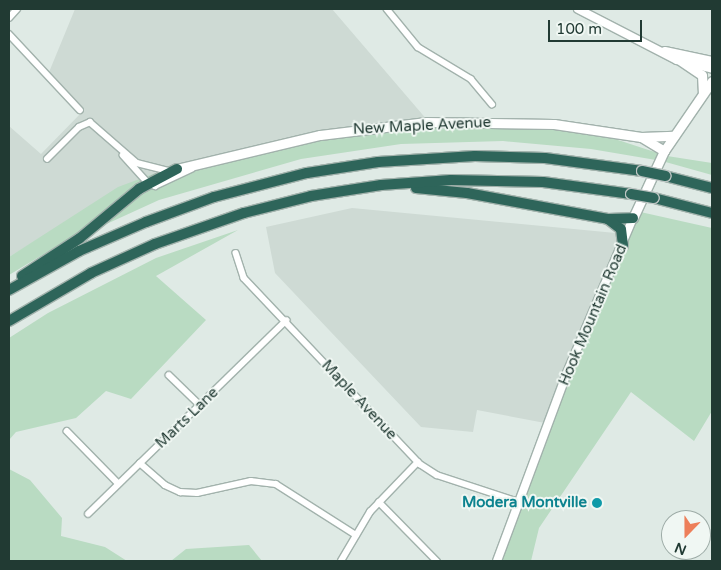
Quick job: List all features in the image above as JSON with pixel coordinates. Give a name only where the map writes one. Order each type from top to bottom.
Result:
[{"type":"highway","points":[[9,290],[80,251],[146,222],[222,195],[307,173],[378,162],[475,156],[545,158],[642,171],[712,188]]},
{"type":"highway","points":[[9,284],[80,238],[148,183],[177,169]]},
{"type":"highway","points":[[9,321],[91,273],[177,235],[266,207],[358,188],[427,181],[498,180],[565,184],[654,198],[712,212]]},
{"type":"highway","points":[[358,188],[452,190],[608,219],[634,218]]},
{"type":"highway","points":[[608,219],[621,229],[623,246]]},
{"type":"main road","points":[[681,61],[696,68],[702,75],[703,96]]},
{"type":"main road","name":"Hook Mountain Road","points":[[634,218],[664,151],[712,81]]},
{"type":"main road","points":[[703,96],[712,90]]},
{"type":"main road","name":"New Maple Avenue","points":[[177,169],[320,135],[426,122],[554,124],[641,136],[674,136]]},
{"type":"main road","name":"New Maple Avenue","points":[[641,136],[664,151]]},
{"type":"street","points":[[9,18],[17,9]]},
{"type":"street","points":[[387,9],[418,47],[471,79],[483,89],[492,104]]},
{"type":"street","points":[[578,9],[681,61],[712,68]]},
{"type":"street","points":[[9,34],[80,110]]},
{"type":"street","points":[[663,51],[712,61]]},
{"type":"street","points":[[47,160],[87,122],[94,124],[118,147],[144,167],[177,169]]},
{"type":"street","points":[[118,147],[148,183]]},
{"type":"street","name":"New Maple Avenue","points":[[148,183],[155,186],[164,185],[206,162]]},
{"type":"street","name":"Hook Mountain Road","points":[[497,561],[566,374],[634,218]]},
{"type":"street","name":"Maple Avenue","points":[[236,253],[244,278],[418,462],[437,475],[519,502]]},
{"type":"street","name":"Marts Lane","points":[[88,514],[286,321]]},
{"type":"street","points":[[169,375],[200,405]]},
{"type":"street","points":[[67,431],[118,483]]},
{"type":"street","points":[[341,561],[379,502],[418,462]]},
{"type":"street","points":[[140,463],[165,485],[180,492],[197,493],[251,481],[276,484],[356,535]]},
{"type":"street","points":[[379,502],[437,561]]},
{"type":"shaded area","points":[[75,9],[332,9],[428,121],[86,210],[9,257],[9,126],[41,154],[82,112],[47,77]]},
{"type":"shaded area","points":[[352,208],[626,234],[545,423],[477,410],[473,432],[421,427],[275,273],[266,227]]},
{"type":"green space","points":[[428,121],[572,125],[667,156],[712,163],[712,175],[662,161],[591,149],[503,141],[401,144],[301,159],[159,200],[54,248],[9,275],[9,257],[118,187],[169,168],[270,144]]},
{"type":"green space","points":[[636,211],[712,228],[712,411],[694,441],[631,392],[539,528],[531,561],[497,561],[545,423]]},
{"type":"green space","points":[[238,230],[156,276],[206,320],[131,399],[106,391],[76,418],[16,432],[9,440],[9,338],[48,313],[156,258]]},
{"type":"green space","points":[[9,469],[30,480],[62,518],[61,536],[105,547],[127,561],[9,561]]},
{"type":"green space","points":[[249,545],[262,561],[171,561],[186,549]]},
{"type":"place","name":"Modera Montville","points":[[597,503]]}]
